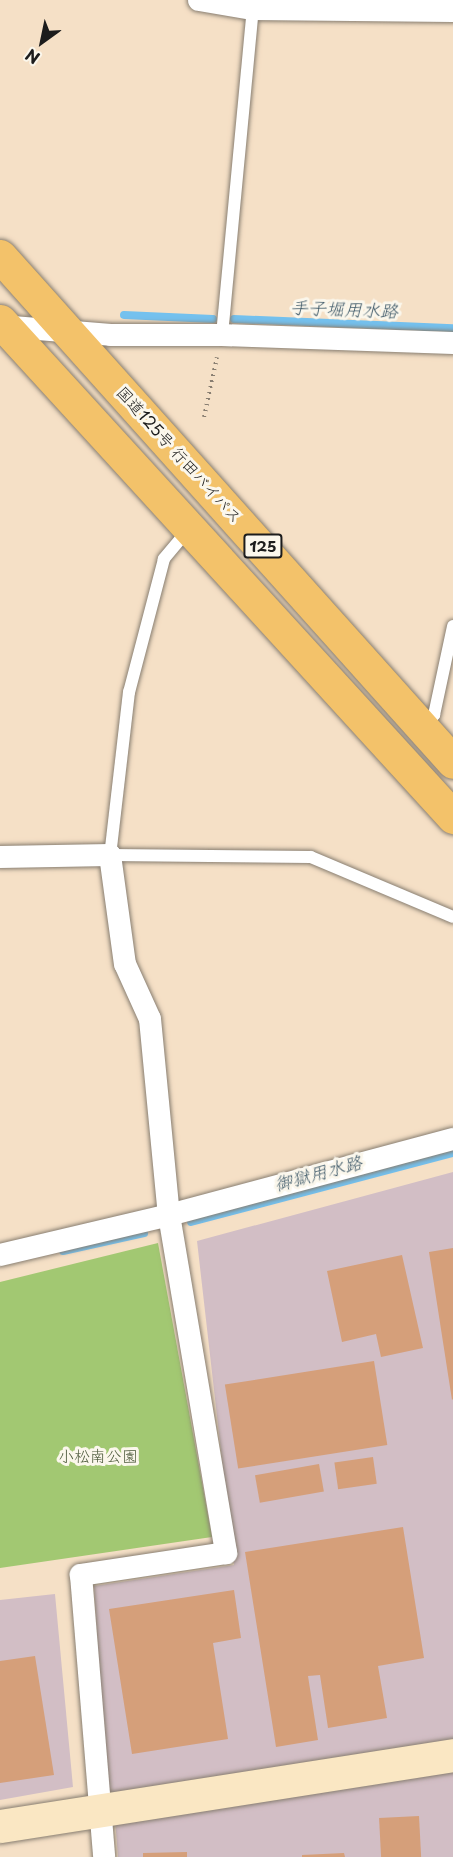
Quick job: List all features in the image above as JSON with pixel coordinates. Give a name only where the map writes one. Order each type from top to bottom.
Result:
[{"type":"highway","name":"国道125号 行田バイパス","points":[[0,256],[453,762]]},
{"type":"highway","name":"125","points":[[2,325],[453,817]]},
{"type":"street","points":[[199,0],[253,9],[453,10]]},
{"type":"street","points":[[2,325],[69,333],[222,335],[453,343]]},
{"type":"street","points":[[0,857],[110,855],[125,964],[150,1019],[170,1215],[226,1553],[81,1575],[104,1857]]},
{"type":"street","points":[[0,1255],[170,1215],[453,1138]]},
{"type":"street","points":[[0,1826],[453,1755]]},
{"type":"lane","points":[[222,335],[253,9]]},
{"type":"lane","points":[[189,528],[164,559],[129,692],[110,855],[311,856],[453,917]]},
{"type":"lane","points":[[423,728],[434,715],[453,626]]},
{"type":"path","points":[[204,417],[222,335]]},
{"type":"shaded area","points":[[453,1172],[453,1742],[107,1799],[94,1586],[234,1565],[197,1241]]},
{"type":"shaded area","points":[[55,1594],[73,1787],[0,1800],[0,1600]]},
{"type":"shaded area","points":[[453,1772],[453,1857],[118,1857],[115,1819]]},
{"type":"green space","name":"小松南公園","points":[[158,1243],[212,1537],[0,1568],[0,1282]]},
{"type":"building","points":[[453,1248],[453,1399],[452,1400],[429,1252]]},
{"type":"building","points":[[402,1255],[423,1348],[381,1357],[376,1334],[342,1342],[327,1271]]},
{"type":"building","points":[[374,1361],[387,1445],[238,1469],[225,1385]]},
{"type":"building","points":[[373,1457],[377,1484],[338,1489],[334,1462]]},
{"type":"building","points":[[319,1464],[324,1492],[260,1503],[255,1475]]},
{"type":"building","points":[[403,1527],[424,1658],[378,1666],[387,1718],[328,1728],[320,1675],[308,1676],[318,1740],[276,1747],[245,1552]]},
{"type":"building","points":[[234,1590],[241,1638],[213,1643],[228,1739],[132,1754],[109,1609]]},
{"type":"building","points":[[35,1656],[54,1775],[0,1783],[0,1661]]},
{"type":"building","points":[[419,1816],[421,1857],[381,1857],[379,1818]]},
{"type":"building","points":[[187,1852],[187,1857],[143,1857],[143,1853]]},
{"type":"building","points":[[344,1853],[345,1857],[302,1857],[302,1855]]},
{"type":"waterway","name":"手子堀用水路","points":[[124,315],[213,319]]},
{"type":"waterway","name":"手子堀用水路","points":[[234,319],[453,328]]},
{"type":"waterway","name":"御獄用水路","points":[[191,1222],[453,1153]]},
{"type":"waterway","name":"御獄用水路","points":[[63,1251],[144,1233]]}]
